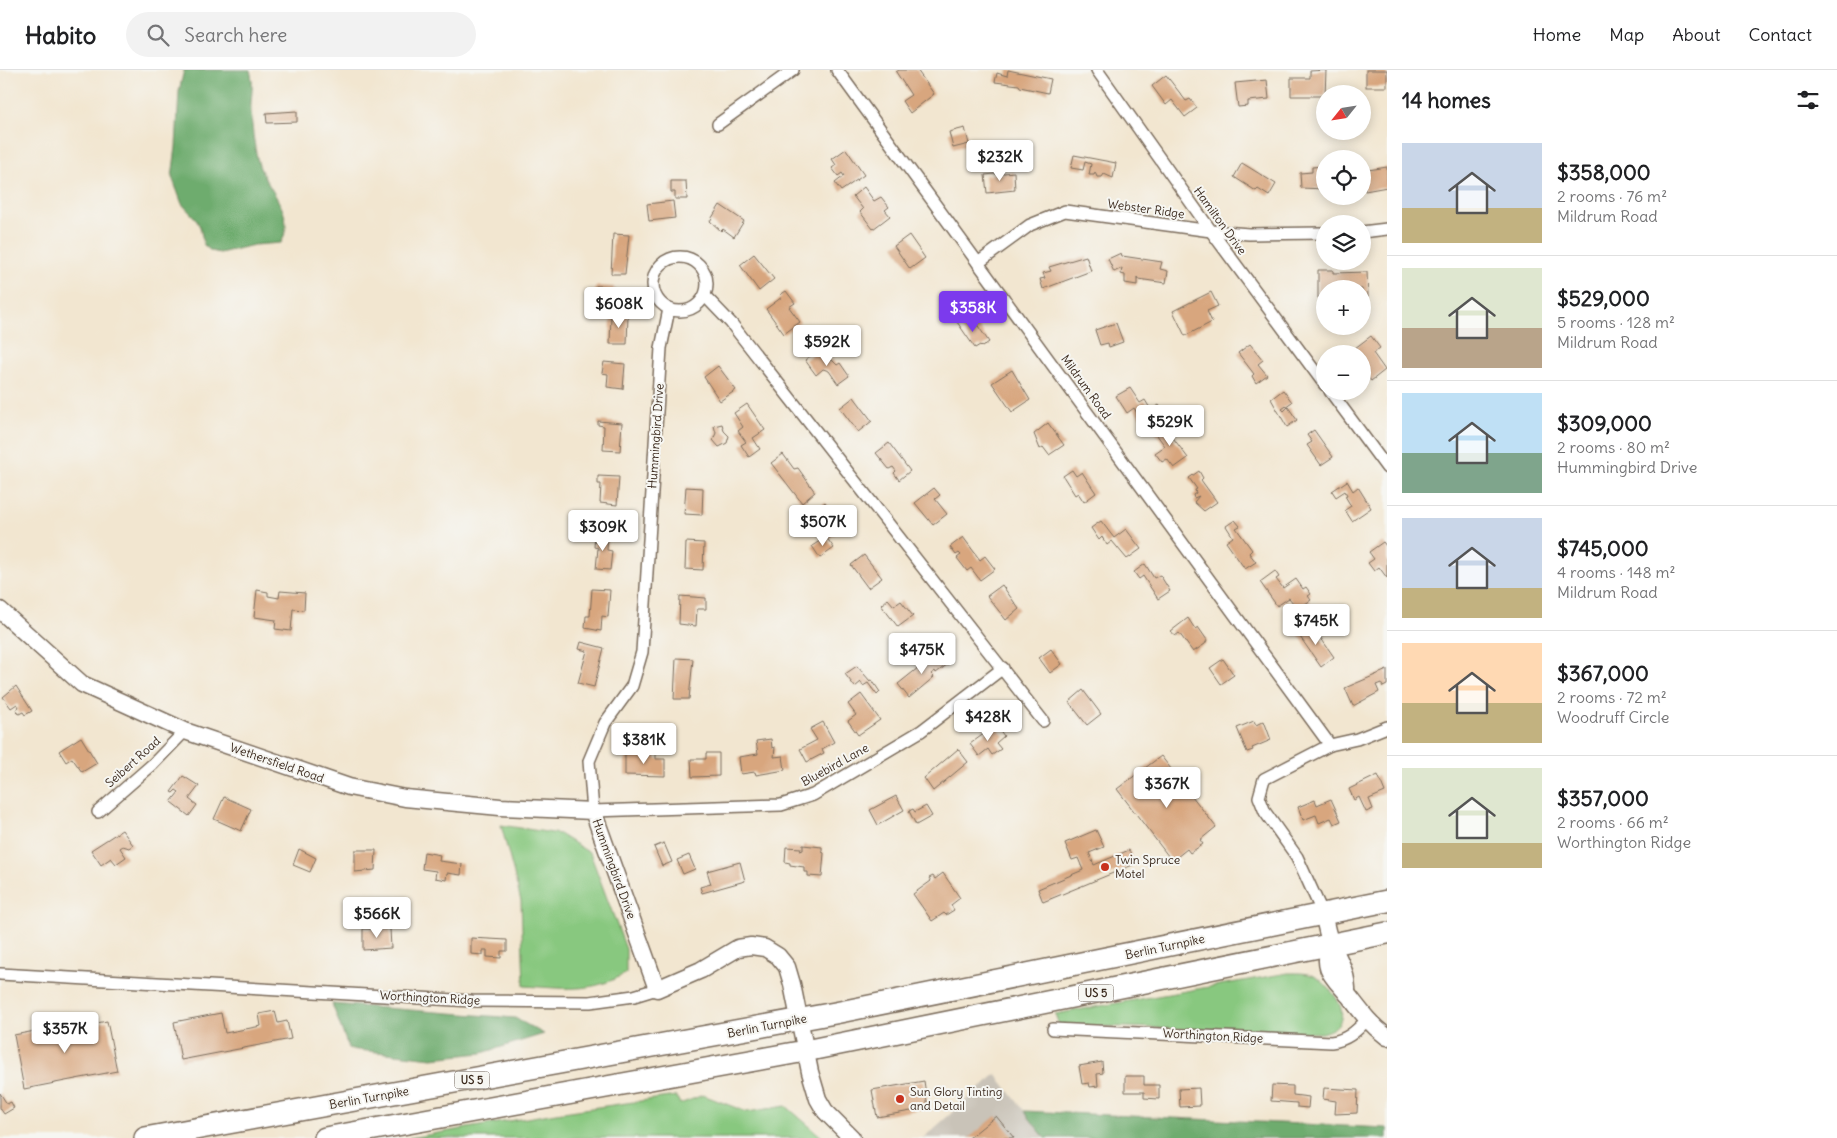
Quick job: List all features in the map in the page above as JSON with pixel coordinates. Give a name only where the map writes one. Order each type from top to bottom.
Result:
[{"type":"highway","name":"Berlin Turnpike","points":[[145,1138],[962,989],[1387,901]]},
{"type":"highway","name":"US 5","points":[[325,1138],[805,1051],[1387,933]]},
{"type":"street","points":[[718,124],[793,70]]},
{"type":"street","name":"Mildrum Road","points":[[838,70],[1330,745]]},
{"type":"street","name":"Hamilton Drive","points":[[1097,70],[1210,232],[1316,373]]},
{"type":"street","name":"Webster Ridge","points":[[978,263],[1030,225],[1065,212],[1210,232],[1249,234],[1316,233]]},
{"type":"street","points":[[1371,231],[1387,229]]},
{"type":"street","points":[[689,258],[700,265],[708,281],[705,296],[698,305],[689,310],[669,309],[656,297],[653,282],[659,268],[671,259],[689,258]]},
{"type":"street","points":[[705,296],[730,323],[1043,721]]},
{"type":"street","name":"Hummingbird Drive","points":[[657,989],[593,811],[589,761],[605,722],[632,686],[642,652],[661,348],[669,309]]},
{"type":"street","points":[[1337,400],[1387,468]]},
{"type":"street","name":"Wethersfield Road","points":[[0,610],[82,684],[185,731],[349,787],[405,798],[500,807],[593,811]]},
{"type":"street","name":"Bluebird Lane","points":[[593,811],[781,805],[813,795],[921,730],[1002,668]]},
{"type":"street","points":[[1387,727],[1330,745],[1264,779],[1259,797],[1265,812],[1297,857],[1323,914],[1331,945],[1327,954],[1327,964],[1335,981],[1347,994],[1366,1021],[1387,1037]]},
{"type":"street","name":"Seibert Road","points":[[98,812],[153,764],[185,731]]},
{"type":"street","name":"Worthington Ridge","points":[[0,974],[444,1000],[537,1002],[613,1000],[657,989],[701,970],[738,948],[751,946],[765,948],[778,956],[787,967],[805,1051],[818,1099],[825,1111],[852,1138]]},
{"type":"street","name":"Worthington Ridge","points":[[1053,1029],[1331,1042],[1351,1036],[1366,1021]]},
{"type":"shaded area","points":[[996,1074],[1045,1138],[923,1138]]},
{"type":"green space","points":[[184,70],[250,70],[252,87],[251,112],[255,150],[262,172],[279,202],[286,222],[281,243],[254,245],[220,253],[211,251],[204,245],[200,227],[196,219],[182,204],[172,177],[176,147],[179,91]]},
{"type":"green space","points":[[501,825],[559,834],[590,853],[626,949],[626,973],[613,980],[589,987],[524,986],[521,901]]},
{"type":"green space","points":[[1288,973],[1304,973],[1319,979],[1338,1001],[1341,1009],[1339,1023],[1332,1029],[1321,1033],[1059,1025],[1055,1014]]},
{"type":"green space","points":[[332,1004],[515,1018],[544,1034],[482,1053],[432,1058],[349,1049]]},
{"type":"green space","points":[[703,1095],[747,1112],[786,1106],[823,1138],[409,1138],[556,1113],[676,1096],[680,1104]]},
{"type":"green space","points":[[1024,1111],[1387,1128],[1387,1138],[1045,1138]]},
{"type":"building","points":[[899,70],[917,70],[934,94],[910,113],[902,101],[911,95],[896,72]]},
{"type":"building","points":[[1008,70],[1051,79],[1048,93],[1020,87],[1019,85],[995,82],[997,73],[1007,76]]},
{"type":"building","points":[[1326,70],[1325,85],[1316,85],[1316,96],[1291,96],[1291,78],[1310,78],[1310,71]]},
{"type":"building","points":[[1366,70],[1387,70],[1387,87],[1371,87],[1371,85],[1366,85]]},
{"type":"building","points":[[1166,75],[1186,101],[1190,99],[1197,108],[1185,117],[1172,100],[1166,105],[1152,86]]},
{"type":"building","points":[[1267,80],[1269,99],[1248,101],[1248,106],[1238,107],[1235,83]]},
{"type":"building","points":[[297,111],[297,122],[267,123],[266,113]]},
{"type":"building","points":[[965,128],[969,144],[953,148],[949,132]]},
{"type":"building","points":[[846,149],[864,175],[841,191],[835,183],[844,176],[842,173],[838,176],[832,168],[836,165],[832,159]]},
{"type":"building","points":[[1074,155],[1116,163],[1113,178],[1104,174],[1102,177],[1097,177],[1095,172],[1094,175],[1089,175],[1091,164],[1085,162],[1083,170],[1071,168]]},
{"type":"building","points":[[1242,163],[1276,184],[1269,196],[1258,189],[1256,191],[1234,177]]},
{"type":"building","points":[[1312,167],[1316,167],[1316,189],[1301,188],[1300,173],[1312,172]]},
{"type":"building","points":[[1387,167],[1387,187],[1371,190],[1371,170]]},
{"type":"building","points":[[1014,172],[1015,190],[987,193],[985,175]]},
{"type":"building","points":[[671,181],[686,181],[687,199],[675,199],[675,192],[671,192]]},
{"type":"building","points":[[864,187],[874,201],[881,197],[889,207],[885,210],[890,216],[873,229],[860,212],[863,209],[853,196]]},
{"type":"building","points":[[673,201],[675,218],[649,221],[647,204]]},
{"type":"building","points":[[720,205],[744,221],[734,237],[723,229],[721,231],[710,221]]},
{"type":"building","points":[[613,234],[629,235],[625,274],[611,274]]},
{"type":"building","points":[[909,235],[925,258],[910,269],[894,246]]},
{"type":"building","points":[[1121,253],[1122,256],[1162,262],[1160,269],[1168,271],[1166,283],[1138,279],[1137,277],[1137,285],[1125,283],[1125,275],[1121,274],[1122,268],[1114,272],[1108,259]]},
{"type":"building","points":[[754,254],[774,279],[759,291],[740,265]]},
{"type":"building","points":[[1086,256],[1091,271],[1043,289],[1040,279],[1045,278],[1043,273],[1051,271],[1049,267]]},
{"type":"building","points":[[1318,270],[1333,270],[1333,273],[1367,272],[1367,280],[1318,280]]},
{"type":"building","points":[[596,286],[614,287],[614,294],[608,293],[607,301],[593,298]]},
{"type":"building","points":[[786,291],[795,303],[789,307],[800,322],[784,334],[766,309],[782,297],[780,295]]},
{"type":"building","points":[[1211,292],[1218,306],[1207,311],[1212,322],[1185,336],[1173,311]]},
{"type":"building","points":[[611,314],[628,315],[627,344],[610,344]]},
{"type":"building","points":[[965,316],[969,323],[974,320],[989,342],[982,347],[980,345],[975,348],[957,322]]},
{"type":"building","points":[[1116,323],[1123,342],[1109,347],[1108,343],[1100,345],[1095,330]]},
{"type":"building","points":[[1371,336],[1380,348],[1373,353],[1385,370],[1371,381],[1371,345],[1359,345]]},
{"type":"building","points":[[1250,344],[1263,360],[1258,364],[1267,375],[1256,383],[1252,376],[1254,374],[1238,353]]},
{"type":"building","points":[[818,350],[827,363],[832,360],[837,365],[840,363],[849,376],[838,384],[829,371],[823,369],[816,375],[805,360]]},
{"type":"building","points":[[604,362],[625,364],[623,389],[607,387],[608,374],[602,373]]},
{"type":"building","points":[[718,366],[736,390],[720,401],[704,377]]},
{"type":"building","points":[[1012,370],[1030,400],[1012,412],[992,383]]},
{"type":"building","points":[[1130,388],[1140,403],[1145,400],[1151,410],[1159,405],[1163,412],[1144,424],[1134,408],[1127,413],[1116,396]]},
{"type":"building","points":[[1283,390],[1292,402],[1282,409],[1284,411],[1288,407],[1297,420],[1287,427],[1271,399]]},
{"type":"building","points":[[854,397],[872,421],[858,432],[840,408]]},
{"type":"building","points":[[747,404],[765,430],[753,438],[760,449],[749,457],[741,445],[746,442],[738,431],[743,427],[734,413]]},
{"type":"building","points":[[598,421],[622,423],[620,451],[603,450],[604,426],[598,425]]},
{"type":"building","points":[[1048,423],[1064,445],[1049,455],[1043,447],[1040,449],[1034,434]]},
{"type":"building","points":[[1166,423],[1174,433],[1171,435],[1188,458],[1174,468],[1167,459],[1162,462],[1155,453],[1165,446],[1154,431]]},
{"type":"building","points":[[722,424],[724,431],[729,436],[727,443],[719,447],[713,440],[716,433],[714,426]]},
{"type":"building","points":[[1314,430],[1333,457],[1321,465],[1307,445],[1312,442],[1307,435]]},
{"type":"building","points":[[889,443],[910,471],[899,480],[894,473],[896,471],[893,467],[889,469],[876,453]]},
{"type":"building","points":[[783,454],[794,469],[798,468],[815,492],[802,503],[771,463]]},
{"type":"building","points":[[1072,470],[1076,476],[1082,472],[1096,493],[1084,502],[1078,493],[1075,495],[1063,476]]},
{"type":"building","points":[[1199,471],[1203,478],[1201,480],[1217,502],[1204,511],[1194,502],[1199,496],[1194,498],[1193,495],[1197,489],[1189,478]]},
{"type":"building","points":[[598,476],[619,477],[617,505],[600,503],[601,484],[598,484]]},
{"type":"building","points":[[1347,481],[1353,491],[1358,487],[1371,508],[1352,521],[1345,510],[1351,506],[1345,496],[1347,495],[1345,491],[1336,497],[1332,491]]},
{"type":"building","points":[[686,487],[703,488],[702,515],[684,514]]},
{"type":"building","points":[[934,488],[940,495],[935,499],[947,514],[933,525],[915,503]]},
{"type":"building","points":[[825,502],[842,528],[829,538],[818,522],[812,527],[807,519]]},
{"type":"building","points":[[1235,520],[1240,526],[1236,528],[1252,550],[1249,553],[1256,562],[1245,569],[1226,542],[1233,537],[1226,526]]},
{"type":"building","points":[[1101,521],[1114,538],[1126,529],[1141,549],[1127,559],[1112,541],[1107,545],[1102,537],[1099,540],[1091,528]]},
{"type":"building","points":[[595,533],[608,535],[607,550],[612,551],[610,570],[596,569],[598,548],[594,547]]},
{"type":"building","points":[[826,537],[834,548],[820,558],[812,546]]},
{"type":"building","points":[[963,537],[980,560],[985,556],[995,569],[980,580],[971,568],[967,571],[957,558],[961,555],[959,553],[956,555],[950,547]]},
{"type":"building","points":[[686,542],[704,543],[703,570],[685,569]]},
{"type":"building","points":[[1383,542],[1387,547],[1387,578],[1379,567],[1374,571],[1368,563],[1374,559],[1369,552]]},
{"type":"building","points":[[864,555],[882,578],[868,588],[851,565]]},
{"type":"building","points":[[1145,564],[1154,578],[1160,575],[1170,591],[1158,599],[1143,576],[1139,579],[1134,572]]},
{"type":"building","points":[[1275,571],[1279,577],[1276,579],[1283,588],[1296,579],[1303,589],[1306,587],[1311,594],[1308,596],[1311,600],[1298,609],[1289,598],[1277,606],[1260,582]]},
{"type":"building","points":[[1002,585],[1019,609],[1006,620],[987,596]]},
{"type":"building","points":[[592,589],[610,590],[608,617],[602,616],[601,631],[585,628],[586,616],[590,616]]},
{"type":"building","points":[[257,590],[268,592],[268,596],[279,598],[280,591],[305,593],[304,610],[293,609],[291,631],[275,629],[276,620],[254,617]]},
{"type":"building","points":[[680,596],[706,598],[706,609],[697,609],[696,626],[679,624]]},
{"type":"building","points":[[888,599],[894,606],[901,601],[913,616],[898,627],[881,605]]},
{"type":"building","points":[[1188,618],[1195,629],[1198,627],[1207,640],[1205,644],[1193,652],[1179,633],[1175,636],[1171,631]]},
{"type":"building","points":[[1311,624],[1334,657],[1321,667],[1298,634]]},
{"type":"building","points":[[581,642],[604,648],[594,687],[578,683],[587,651],[579,649]]},
{"type":"building","points":[[1051,649],[1062,664],[1050,673],[1039,658]]},
{"type":"building","points":[[938,652],[948,664],[936,673],[935,671],[931,674],[934,677],[909,698],[898,684]]},
{"type":"building","points":[[676,658],[693,659],[689,699],[674,699]]},
{"type":"building","points":[[1223,659],[1234,675],[1221,684],[1210,668]]},
{"type":"building","points":[[857,666],[870,681],[872,680],[880,692],[877,695],[868,683],[863,686],[861,682],[855,687],[845,674]]},
{"type":"building","points":[[1387,670],[1387,685],[1383,687],[1381,683],[1376,685],[1379,692],[1353,706],[1345,688]]},
{"type":"building","points":[[16,686],[32,711],[25,715],[23,712],[19,714],[16,709],[19,707],[17,704],[11,708],[3,697]]},
{"type":"building","points":[[1083,690],[1101,714],[1087,725],[1069,702]]},
{"type":"building","points":[[861,694],[880,720],[858,735],[848,721],[856,715],[848,704]]},
{"type":"building","points":[[1254,721],[1256,725],[1264,721],[1271,740],[1247,752],[1237,728]]},
{"type":"building","points":[[823,722],[834,742],[822,749],[824,753],[807,762],[800,749],[817,740],[810,729]]},
{"type":"building","points":[[996,725],[1004,736],[996,743],[1001,749],[992,755],[988,749],[979,756],[970,744]]},
{"type":"building","points":[[81,737],[97,763],[82,772],[72,758],[66,762],[59,751]]},
{"type":"building","points":[[771,739],[772,748],[775,747],[774,757],[783,756],[785,770],[756,775],[755,772],[741,774],[739,757],[758,754],[756,741]]},
{"type":"building","points":[[958,749],[968,762],[933,791],[924,778]]},
{"type":"building","points":[[656,752],[656,759],[665,759],[665,776],[625,775],[625,753]]},
{"type":"building","points":[[706,753],[719,753],[719,776],[692,777],[691,759],[706,759]]},
{"type":"building","points":[[1161,756],[1216,827],[1200,840],[1203,844],[1190,853],[1187,849],[1172,861],[1117,789]]},
{"type":"building","points":[[1378,775],[1385,792],[1369,799],[1373,809],[1366,812],[1359,797],[1354,800],[1349,789]]},
{"type":"building","points":[[183,776],[199,786],[189,799],[197,805],[189,816],[171,802],[179,792],[176,790],[173,793],[171,792]]},
{"type":"building","points":[[896,796],[904,810],[878,825],[870,810]]},
{"type":"building","points":[[224,797],[251,809],[241,831],[214,819]]},
{"type":"building","points":[[1331,799],[1341,821],[1334,824],[1331,818],[1319,823],[1316,815],[1303,820],[1298,807],[1315,800],[1317,805]]},
{"type":"building","points":[[926,806],[932,816],[916,825],[909,811],[913,809],[915,812]]},
{"type":"building","points":[[122,830],[133,845],[129,848],[123,846],[120,848],[126,857],[116,864],[111,858],[101,865],[91,850]]},
{"type":"building","name":"Twin Spruce Motel","points":[[1096,830],[1104,847],[1089,853],[1094,865],[1129,850],[1135,864],[1043,902],[1038,889],[1083,870],[1078,858],[1072,860],[1065,843]]},
{"type":"building","points":[[664,843],[672,862],[662,866],[654,847]]},
{"type":"building","points":[[803,845],[822,847],[822,852],[824,853],[822,877],[808,876],[808,872],[804,872],[804,867],[790,865],[790,863],[785,862],[786,847],[801,848],[800,851],[803,850]]},
{"type":"building","points":[[299,849],[316,858],[310,872],[293,865]]},
{"type":"building","points":[[355,850],[376,850],[375,870],[355,872]]},
{"type":"building","points":[[424,852],[440,855],[439,861],[462,864],[461,875],[447,873],[446,880],[435,878],[436,871],[422,869]]},
{"type":"building","points":[[689,855],[695,869],[683,874],[677,860]]},
{"type":"building","points":[[740,862],[745,881],[702,893],[700,887],[711,884],[707,871]]},
{"type":"building","points":[[943,873],[960,898],[951,905],[954,910],[946,915],[944,913],[932,921],[913,894],[931,881],[929,878],[933,876],[935,879]]},
{"type":"building","points":[[363,929],[390,929],[391,948],[363,950]]},
{"type":"building","points":[[471,938],[507,940],[507,951],[501,951],[501,958],[487,957],[487,950],[483,950],[483,955],[471,954]]},
{"type":"building","points":[[275,1011],[278,1023],[287,1021],[291,1039],[181,1060],[174,1022],[221,1013],[225,1033],[261,1026],[259,1014]]},
{"type":"building","points":[[107,1021],[117,1071],[24,1089],[14,1035],[77,1023],[77,1027]]},
{"type":"building","points":[[1102,1062],[1103,1073],[1097,1074],[1098,1086],[1090,1087],[1089,1083],[1082,1084],[1079,1066]]},
{"type":"building","points":[[1125,1076],[1144,1076],[1144,1085],[1159,1085],[1159,1099],[1144,1098],[1144,1092],[1125,1092]]},
{"type":"building","name":"Sun Glory Tinting and Detail","points":[[924,1081],[928,1108],[877,1117],[872,1090]]},
{"type":"building","points":[[1272,1085],[1293,1086],[1293,1095],[1309,1097],[1308,1108],[1297,1107],[1297,1103],[1271,1101]]},
{"type":"building","points":[[1199,1088],[1200,1106],[1180,1107],[1179,1089]]},
{"type":"building","points":[[1324,1088],[1358,1090],[1357,1113],[1335,1114],[1336,1101],[1323,1099]]},
{"type":"building","points":[[0,1093],[7,1104],[11,1102],[14,1108],[4,1114],[0,1108]]},
{"type":"building","points":[[996,1116],[1014,1138],[969,1138]]},
{"type":"place","name":"Twin Spruce Motel","points":[[1105,867]]},
{"type":"place","name":"Sun Glory Tinting and Detail","points":[[900,1099]]}]
